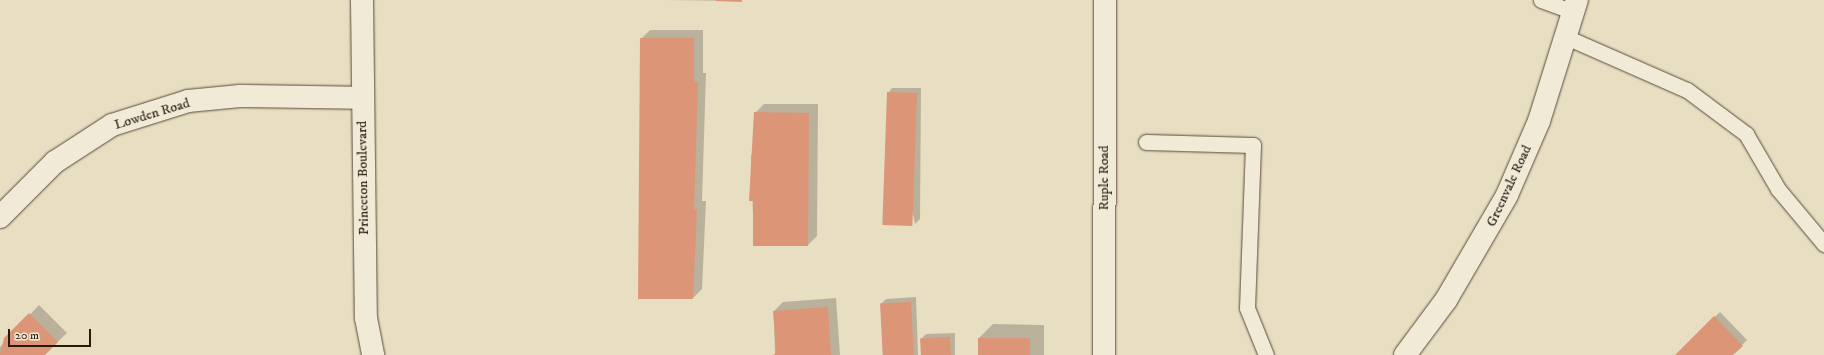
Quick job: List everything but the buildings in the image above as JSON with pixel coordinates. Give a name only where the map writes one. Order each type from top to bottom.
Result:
[{"type":"street","name":"Princeton Boulevard","points":[[362,0],[362,98],[366,318],[373,355]]},
{"type":"street","name":"Ruple Road","points":[[1104,0],[1104,355]]},
{"type":"street","name":"Greenvale Road","points":[[1405,355],[1446,300],[1507,195],[1539,120],[1575,6]]},
{"type":"street","name":"Lowden Road","points":[[0,217],[55,162],[112,125],[202,100],[240,96],[362,98]]},
{"type":"lane","points":[[1541,0],[1575,6]]},
{"type":"lane","points":[[1566,37],[1687,90],[1746,134],[1778,189],[1824,244]]},
{"type":"lane","points":[[1146,142],[1253,145],[1247,308],[1266,355]]}]
